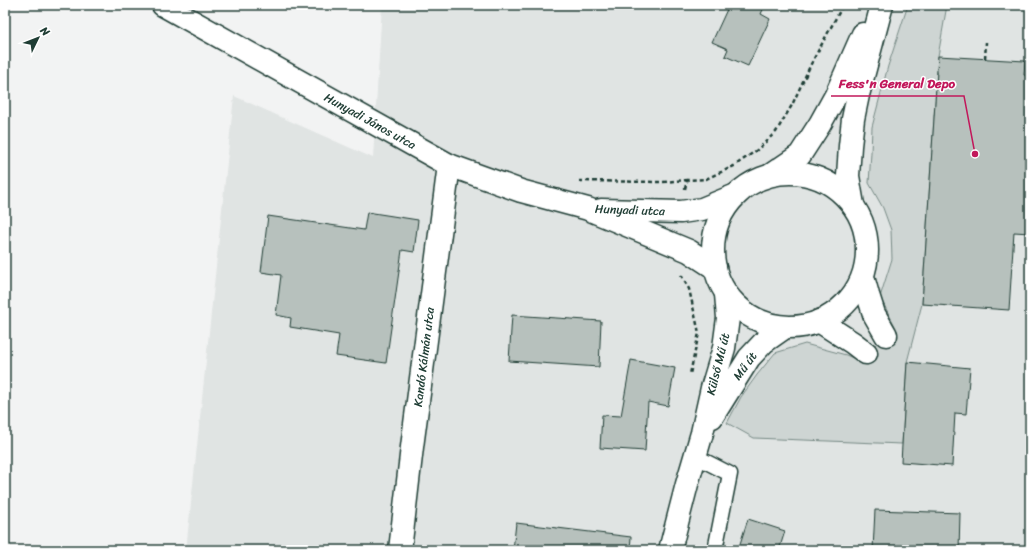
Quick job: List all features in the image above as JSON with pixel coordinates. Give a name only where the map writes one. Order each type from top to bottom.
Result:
[{"type":"main road","name":"Hunyadi János utca","points":[[163,5],[449,164],[521,191],[588,209]]},
{"type":"main road","points":[[770,175],[794,173],[817,178],[837,188],[853,206],[865,228],[868,252],[863,277],[851,298],[832,315],[809,325],[784,328],[759,321],[737,306],[726,294],[715,268],[713,258],[714,239],[719,220],[728,204],[736,195],[755,181],[770,175],[800,155],[820,124],[836,95],[876,5]]},
{"type":"main road","points":[[853,206],[848,176],[853,119],[882,5]]},
{"type":"main road","name":"Kandó Kálmán utca","points":[[400,550],[449,164]]},
{"type":"main road","name":"Hunyadi utca","points":[[588,209],[681,212],[702,209],[736,195]]},
{"type":"main road","name":"Hunyadi utca","points":[[588,209],[689,251],[715,268]]},
{"type":"main road","points":[[863,277],[874,314],[886,335]]},
{"type":"main road","name":"Külső Mű út","points":[[702,433],[712,388],[724,348],[728,318],[726,294]]},
{"type":"main road","points":[[819,321],[866,353]]},
{"type":"main road","name":"Mű út","points":[[702,433],[735,378],[749,358],[764,342],[784,328]]},
{"type":"main road","points":[[670,550],[702,433]]},
{"type":"lane","points":[[695,456],[730,474],[715,550]]},
{"type":"path","points":[[573,181],[663,182],[687,180],[706,178],[734,166],[757,150],[776,132],[792,105],[811,64],[843,5]]},
{"type":"path","points":[[985,59],[986,42]]},
{"type":"path","points":[[681,212],[687,180]]},
{"type":"path","points":[[674,245],[671,261],[677,267],[689,288],[699,333],[689,378]]},
{"type":"shaded area","points":[[382,5],[908,5],[888,66],[872,127],[869,183],[883,208],[891,230],[892,259],[880,297],[897,328],[886,335],[862,363],[775,353],[741,397],[727,423],[902,444],[907,362],[922,304],[938,56],[947,5],[1030,5],[1030,550],[186,550],[234,96],[373,158]]},
{"type":"shaded area","points":[[908,5],[947,5],[938,56],[922,304],[907,362],[902,444],[754,438],[727,423],[741,397],[775,353],[805,344],[846,355],[862,362],[866,353],[896,328],[880,297],[892,259],[891,230],[883,208],[869,183],[872,127],[888,66]]},
{"type":"building","points":[[729,5],[765,5],[761,14],[770,19],[748,66],[725,56],[728,49],[712,42]]},
{"type":"building","points":[[938,56],[1025,61],[1024,75],[1030,76],[1030,233],[1014,232],[1009,310],[922,304]]},
{"type":"building","points":[[367,212],[418,220],[414,252],[402,250],[386,363],[336,356],[339,335],[290,327],[291,318],[276,315],[281,275],[261,272],[268,216],[364,230]]},
{"type":"building","points":[[512,315],[601,321],[599,367],[509,361]]},
{"type":"building","points":[[631,360],[675,368],[668,406],[648,402],[645,451],[600,448],[602,415],[621,416]]},
{"type":"building","points":[[907,362],[970,368],[966,414],[955,413],[952,466],[901,462]]},
{"type":"building","points":[[875,510],[960,513],[959,550],[873,550]]},
{"type":"building","points":[[748,519],[785,531],[779,550],[738,550]]},
{"type":"building","points":[[516,523],[631,537],[630,550],[513,550]]},
{"type":"place","name":"Fess'n General Depo","points":[[975,154]]}]
